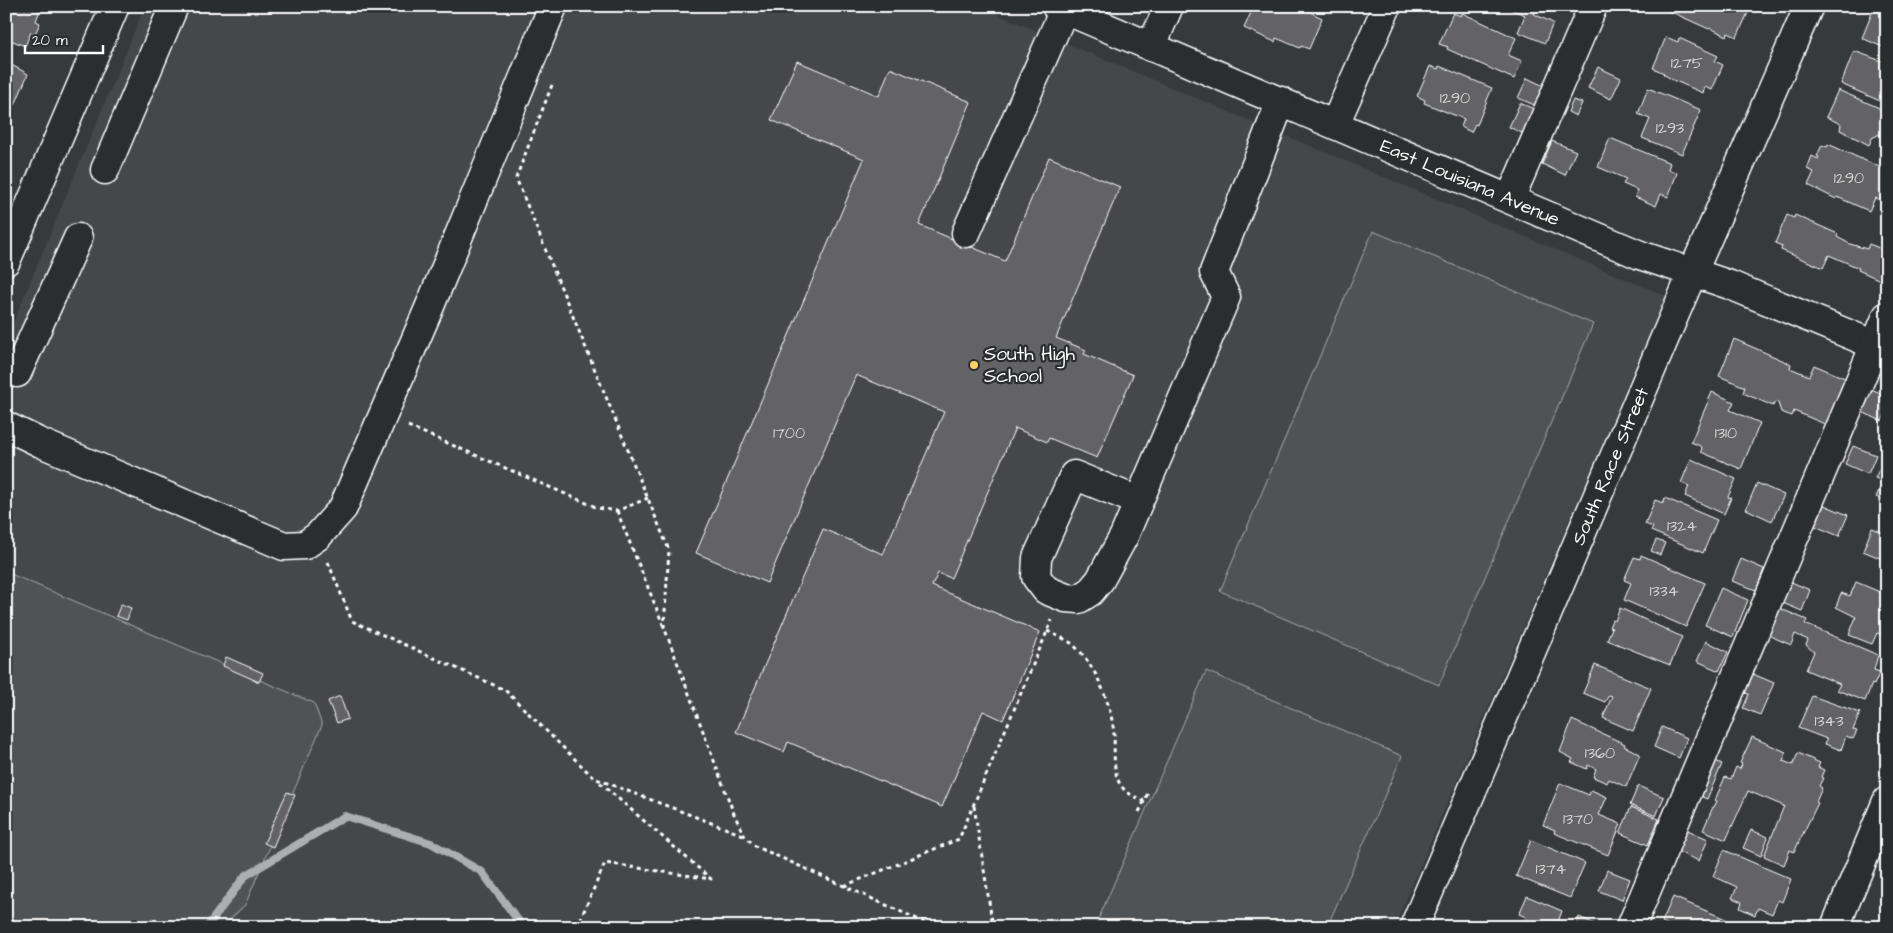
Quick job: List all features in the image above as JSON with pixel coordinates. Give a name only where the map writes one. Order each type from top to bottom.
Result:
[{"type":"street","points":[[6,261],[115,6]]},
{"type":"street","points":[[105,170],[174,6]]},
{"type":"street","points":[[6,426],[41,443],[284,546],[306,545],[318,536],[343,508],[430,306],[553,6]]},
{"type":"street","points":[[1151,47],[1169,6]]},
{"type":"street","points":[[1335,124],[1387,6]]},
{"type":"street","points":[[1510,199],[1593,6]]},
{"type":"street","name":"South Race Street","points":[[1414,927],[1692,274],[1809,6]]},
{"type":"street","points":[[966,233],[1060,8]]},
{"type":"street","name":"East Louisiana Avenue","points":[[1060,8],[1640,255],[1730,286],[1881,348]]},
{"type":"street","points":[[1138,501],[1074,475],[1037,558],[1036,577],[1046,590],[1062,596],[1079,598],[1090,592],[1100,580],[1124,536],[1226,298],[1214,272],[1281,102]]},
{"type":"street","points":[[18,373],[78,238]]},
{"type":"street","points":[[1631,927],[1881,348],[1887,316]]},
{"type":"street","points":[[1835,927],[1887,801]]},
{"type":"path","points":[[555,78],[516,178],[669,550],[664,627]]},
{"type":"path","points":[[400,423],[598,508],[617,511],[648,498]]},
{"type":"path","points":[[617,511],[664,627],[734,814],[744,835],[755,846],[766,852],[935,927]]},
{"type":"path","points":[[318,536],[352,621],[505,690],[594,778],[711,879],[605,864],[577,927]]},
{"type":"path","points":[[844,886],[959,839],[1062,596]]},
{"type":"path","points":[[1047,631],[1065,639],[1077,649],[1097,679],[1111,716],[1117,778],[1128,794],[1144,801],[1150,801]]},
{"type":"path","points":[[594,778],[744,835]]},
{"type":"path","points":[[1139,812],[1149,791]]},
{"type":"path","points":[[1144,801],[1148,806]]},
{"type":"path","points":[[974,805],[993,927]]},
{"type":"shaded area","points":[[145,6],[978,6],[1666,296],[1394,927],[6,927],[6,340]]},
{"type":"shaded area","points":[[1373,231],[1593,324],[1439,685],[1220,591]]},
{"type":"shaded area","points":[[6,572],[314,703],[322,725],[245,905],[222,927],[6,927]]},
{"type":"shaded area","points":[[1206,671],[1402,756],[1327,927],[1095,927]]},
{"type":"building","points":[[6,6],[30,6],[40,10],[36,21],[40,23],[35,34],[31,32],[25,46],[8,39],[10,34],[6,33]]},
{"type":"building","points":[[1254,6],[1298,6],[1322,18],[1309,49],[1301,46],[1300,48],[1276,38],[1275,42],[1244,28]]},
{"type":"building","points":[[1503,6],[1537,6],[1534,14],[1553,23],[1545,43],[1518,32],[1525,15]]},
{"type":"building","points":[[1658,6],[1751,6],[1737,37],[1728,33],[1727,36],[1709,29]]},
{"type":"building","points":[[1874,8],[1887,13],[1887,49],[1862,38]]},
{"type":"building","points":[[1453,13],[1461,16],[1462,13],[1516,38],[1508,55],[1522,61],[1514,79],[1439,44]]},
{"type":"building","points":[[1666,37],[1678,42],[1679,38],[1718,56],[1715,61],[1723,65],[1712,90],[1705,87],[1703,93],[1673,80],[1653,68]]},
{"type":"building","points":[[1854,51],[1887,63],[1887,104],[1841,84]]},
{"type":"building","points":[[797,61],[879,96],[890,68],[971,102],[919,225],[1005,261],[1049,157],[1120,187],[1056,338],[1086,350],[1084,354],[1133,375],[1097,458],[1049,438],[1047,442],[1015,428],[951,578],[938,573],[932,586],[1040,632],[1003,720],[983,711],[942,807],[788,742],[784,752],[736,732],[823,529],[883,554],[944,412],[856,375],[767,583],[696,553],[864,159],[771,120]]},
{"type":"building","points":[[6,62],[28,74],[15,105],[7,101],[6,103]]},
{"type":"building","points":[[1430,66],[1438,69],[1439,66],[1492,88],[1477,125],[1475,124],[1471,132],[1461,127],[1464,119],[1424,103],[1425,100],[1417,96]]},
{"type":"building","points":[[1598,67],[1621,78],[1611,99],[1588,88]]},
{"type":"building","points":[[1527,78],[1548,88],[1539,107],[1518,98]]},
{"type":"building","points":[[1648,88],[1701,110],[1682,154],[1642,138],[1650,119],[1638,114]]},
{"type":"building","points":[[1838,90],[1884,110],[1881,115],[1886,131],[1872,138],[1869,145],[1840,130],[1841,124],[1826,117]]},
{"type":"building","points":[[1573,100],[1582,103],[1576,116],[1568,112]]},
{"type":"building","points":[[1520,103],[1543,113],[1533,138],[1509,127]]},
{"type":"building","points":[[1610,138],[1670,163],[1668,169],[1677,173],[1668,197],[1661,194],[1656,206],[1635,197],[1637,190],[1623,184],[1626,179],[1598,167]]},
{"type":"building","points":[[1552,141],[1576,151],[1565,175],[1542,164]]},
{"type":"building","points":[[1828,144],[1886,170],[1887,203],[1875,198],[1869,211],[1837,197],[1836,199],[1808,185],[1814,172],[1807,169],[1812,156],[1818,159],[1819,157],[1817,156],[1822,145],[1827,147]]},
{"type":"building","points":[[1787,215],[1794,218],[1795,215],[1838,234],[1837,237],[1850,244],[1867,249],[1869,244],[1887,251],[1887,283],[1829,255],[1823,268],[1781,250],[1782,246],[1775,243]]},
{"type":"building","points":[[1734,339],[1791,364],[1790,368],[1809,376],[1814,365],[1847,379],[1827,425],[1794,411],[1792,416],[1781,412],[1778,403],[1775,402],[1773,406],[1743,393],[1745,387],[1719,376]]},
{"type":"building","points":[[1869,388],[1887,396],[1887,411],[1882,421],[1857,410]]},
{"type":"building","points":[[1712,392],[1734,402],[1730,410],[1760,423],[1741,469],[1701,452],[1702,447],[1691,442]]},
{"type":"building","points":[[1853,446],[1876,455],[1868,474],[1845,464]]},
{"type":"building","points":[[1691,459],[1736,479],[1728,497],[1731,498],[1724,514],[1685,496],[1689,486],[1681,483]]},
{"type":"building","points":[[1882,464],[1887,466],[1887,502],[1876,497],[1883,481],[1875,478]]},
{"type":"building","points":[[1757,483],[1784,495],[1772,521],[1746,509]]},
{"type":"building","points":[[1665,498],[1717,520],[1703,553],[1651,531],[1653,527],[1645,524],[1655,500],[1663,503]]},
{"type":"building","points":[[1824,505],[1848,515],[1839,536],[1815,526]]},
{"type":"building","points":[[1872,528],[1887,534],[1887,561],[1863,551]]},
{"type":"building","points":[[1656,540],[1665,543],[1660,555],[1651,551]]},
{"type":"building","points":[[1641,555],[1705,583],[1686,627],[1624,600],[1631,583],[1624,580],[1634,557],[1640,559]]},
{"type":"building","points":[[1741,559],[1764,569],[1756,590],[1732,581]]},
{"type":"building","points":[[1789,581],[1810,590],[1802,611],[1780,602]]},
{"type":"building","points":[[1856,582],[1887,595],[1887,637],[1877,633],[1872,644],[1849,635],[1856,617],[1836,607],[1841,593],[1850,596]]},
{"type":"building","points":[[1721,588],[1748,600],[1733,637],[1705,625]]},
{"type":"building","points":[[121,604],[131,608],[127,620],[116,616]]},
{"type":"building","points":[[1774,606],[1807,620],[1805,624],[1878,655],[1874,670],[1880,672],[1874,685],[1872,684],[1865,701],[1837,690],[1840,684],[1806,670],[1814,652],[1806,645],[1808,640],[1795,634],[1791,645],[1763,633]]},
{"type":"building","points":[[1620,608],[1682,637],[1670,665],[1607,640],[1612,628],[1609,627],[1612,620],[1615,621]]},
{"type":"building","points":[[1706,641],[1728,652],[1719,671],[1697,661]]},
{"type":"building","points":[[226,657],[263,673],[259,682],[223,666]]},
{"type":"building","points":[[1595,665],[1651,688],[1633,731],[1603,718],[1612,696],[1609,695],[1605,702],[1583,693]]},
{"type":"building","points":[[1753,674],[1774,683],[1760,715],[1743,708],[1749,694],[1744,693]]},
{"type":"building","points":[[340,696],[348,719],[337,723],[328,701]]},
{"type":"building","points":[[1812,696],[1860,713],[1853,730],[1857,731],[1853,739],[1846,736],[1841,750],[1825,744],[1827,739],[1798,728]]},
{"type":"building","points":[[1572,720],[1625,744],[1624,746],[1640,754],[1626,787],[1609,779],[1607,783],[1593,777],[1596,769],[1588,765],[1587,769],[1571,762],[1573,759],[1560,752]]},
{"type":"building","points":[[1662,727],[1687,738],[1679,758],[1654,747]]},
{"type":"building","points":[[1752,737],[1786,752],[1783,761],[1793,765],[1798,753],[1820,763],[1818,767],[1824,770],[1819,786],[1822,788],[1816,802],[1818,803],[1794,852],[1790,850],[1784,865],[1764,856],[1784,806],[1748,791],[1726,840],[1703,830],[1717,801],[1715,800],[1725,777],[1731,779],[1736,767],[1740,769],[1742,764],[1740,763]]},
{"type":"building","points":[[1705,756],[1722,764],[1707,799],[1690,792]]},
{"type":"building","points":[[1560,783],[1589,795],[1591,790],[1607,797],[1599,815],[1621,824],[1608,855],[1554,833],[1555,830],[1543,825]]},
{"type":"building","points":[[1638,786],[1664,797],[1656,816],[1630,805]]},
{"type":"building","points":[[287,792],[295,795],[273,847],[264,843]]},
{"type":"building","points":[[1631,807],[1659,819],[1648,845],[1620,833]]},
{"type":"building","points":[[1685,829],[1708,839],[1699,861],[1676,851]]},
{"type":"building","points":[[1751,830],[1768,837],[1761,856],[1743,848]]},
{"type":"building","points":[[1531,840],[1585,863],[1570,898],[1516,876]]},
{"type":"building","points":[[1724,850],[1791,879],[1782,902],[1778,900],[1772,914],[1758,908],[1755,915],[1740,908],[1742,902],[1732,898],[1737,887],[1713,876]]},
{"type":"building","points":[[1607,870],[1630,879],[1622,900],[1599,891]]},
{"type":"building","points":[[1527,896],[1562,911],[1556,927],[1522,927],[1526,917],[1519,914]]},
{"type":"building","points":[[1673,897],[1740,925],[1740,927],[1673,927],[1662,922]]},
{"type":"building","points":[[1579,917],[1602,927],[1575,927]]},
{"type":"waterway","points":[[207,927],[245,876],[345,816],[431,843],[482,872],[523,927]]},
{"type":"place","name":"South High School","points":[[974,365]]}]
